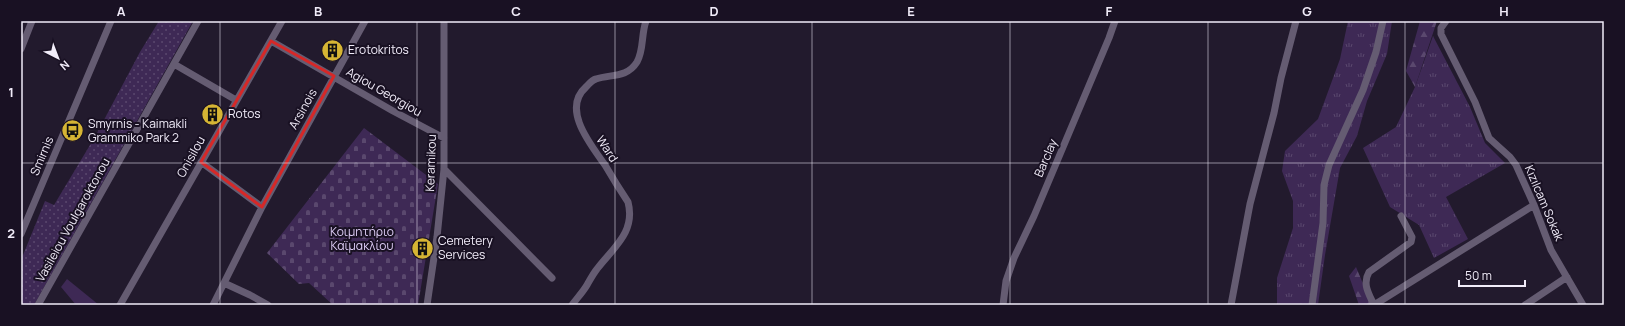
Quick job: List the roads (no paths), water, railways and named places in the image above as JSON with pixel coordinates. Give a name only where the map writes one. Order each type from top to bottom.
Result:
[{"type":"street","points":[[21,49],[32,21]]},
{"type":"street","name":"Smirnis","points":[[21,234],[110,21]]},
{"type":"street","name":"Vasileiou Voulgaroktonou","points":[[38,305],[198,21]]},
{"type":"street","name":"Onisilou","points":[[120,305],[282,21]]},
{"type":"street","name":"Arsinois","points":[[213,305],[262,207],[365,21]]},
{"type":"street","name":"Keramikou","points":[[427,305],[438,237],[444,169],[444,21]]},
{"type":"street","name":"Ward","points":[[572,305],[586,287],[596,269],[618,246],[630,220],[628,202],[588,140],[580,123],[577,107],[580,92],[595,80],[628,72],[636,63],[642,52],[643,30],[646,21]]},
{"type":"street","name":"Barclay","points":[[1003,305],[1006,281],[1014,258],[1034,216],[1109,38],[1114,21]]},
{"type":"street","points":[[1231,305],[1250,204],[1296,21]]},
{"type":"street","points":[[1312,305],[1322,223],[1324,185],[1329,165],[1363,90],[1376,52],[1383,21]]},
{"type":"street","name":"Kızılcam Sokak","points":[[1446,21],[1440,28],[1441,34],[1475,102],[1489,138],[1510,157],[1516,165],[1534,205],[1551,250],[1583,305]]},
{"type":"street","name":"Agiou Georgiou","points":[[271,41],[393,111],[444,138]]},
{"type":"street","points":[[174,64],[236,100]]},
{"type":"street","points":[[201,162],[262,207]]},
{"type":"street","points":[[444,169],[552,278]]},
{"type":"street","points":[[1401,216],[1412,237],[1410,242],[1369,272],[1365,284],[1374,305],[1534,205]]},
{"type":"street","points":[[1525,305],[1567,278]]},
{"type":"street","points":[[224,283],[268,305]]},
{"type":"place","name":"Erotokritos","points":[[332,50]]},
{"type":"place","name":"Rotos","points":[[213,114]]},
{"type":"place","name":"Smyrnis - Kaimakli Grammiko Park 2","points":[[72,131]]},
{"type":"place","name":"Cemetery Services","points":[[422,248]]},
{"type":"park label","name":"Κοιμητήριο Καϊμακλίου","points":[[362,239]]}]
